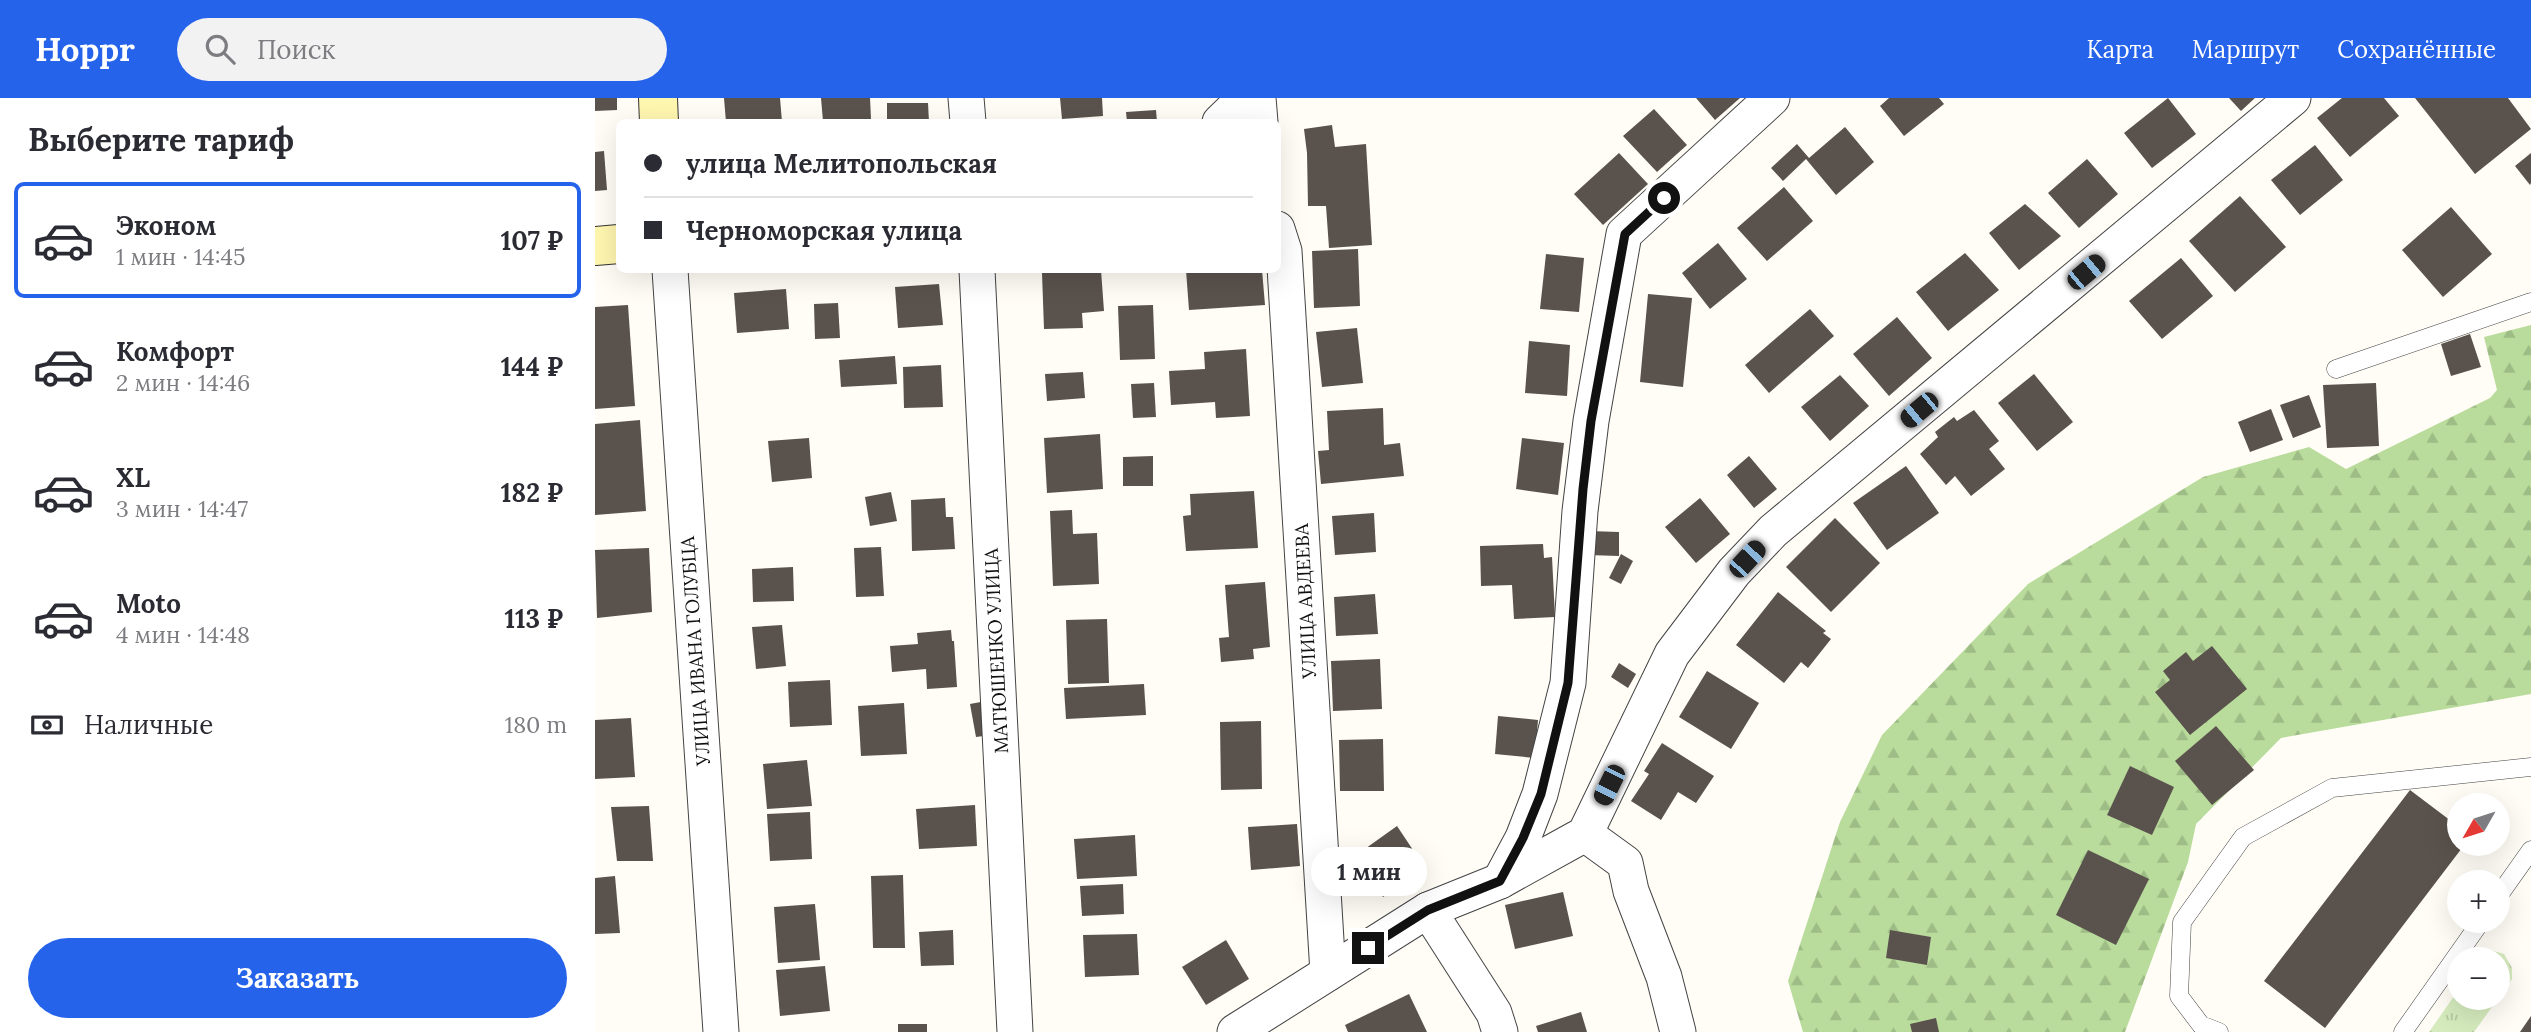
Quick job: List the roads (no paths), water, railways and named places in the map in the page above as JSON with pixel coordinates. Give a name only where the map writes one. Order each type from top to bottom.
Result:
[{"type":"street","points":[[658,98],[659,119]]},
{"type":"street","points":[[966,98],[968,119]]},
{"type":"street","points":[[1223,119],[1245,98]]},
{"type":"street","points":[[1258,98],[1260,119]]},
{"type":"street","points":[[1500,881],[1523,838],[1541,794],[1568,683],[1581,498],[1591,421],[1625,234],[1772,98]]},
{"type":"street","points":[[1235,1032],[1428,910],[1500,881],[1585,834],[1672,654],[1734,572],[1773,531],[2293,98]]},
{"type":"street","name":"УЛИЦА АВДЕЕВА","points":[[1281,242],[1284,251],[1328,973]]},
{"type":"street","points":[[595,246],[616,244]]},
{"type":"street","name":"УЛИЦА ИВАНА ГОЛУБЦА","points":[[670,273],[721,1032]]},
{"type":"street","name":"МАТЮШЕНКО УЛИЦА","points":[[977,273],[1015,1032]]},
{"type":"street","points":[[1585,834],[1625,863],[1632,891],[1664,977],[1678,1032]]},
{"type":"street","points":[[1428,910],[1494,1013],[1500,1032]]},
{"type":"lane","points":[[2336,369],[2531,302]]},
{"type":"lane","points":[[2219,1032],[2201,1025],[2179,996],[2182,922],[2243,837],[2332,788],[2531,767]]},
{"type":"lane","points":[[2510,880],[2531,850]]},
{"type":"lane","points":[[2403,1032],[2472,933]]}]
